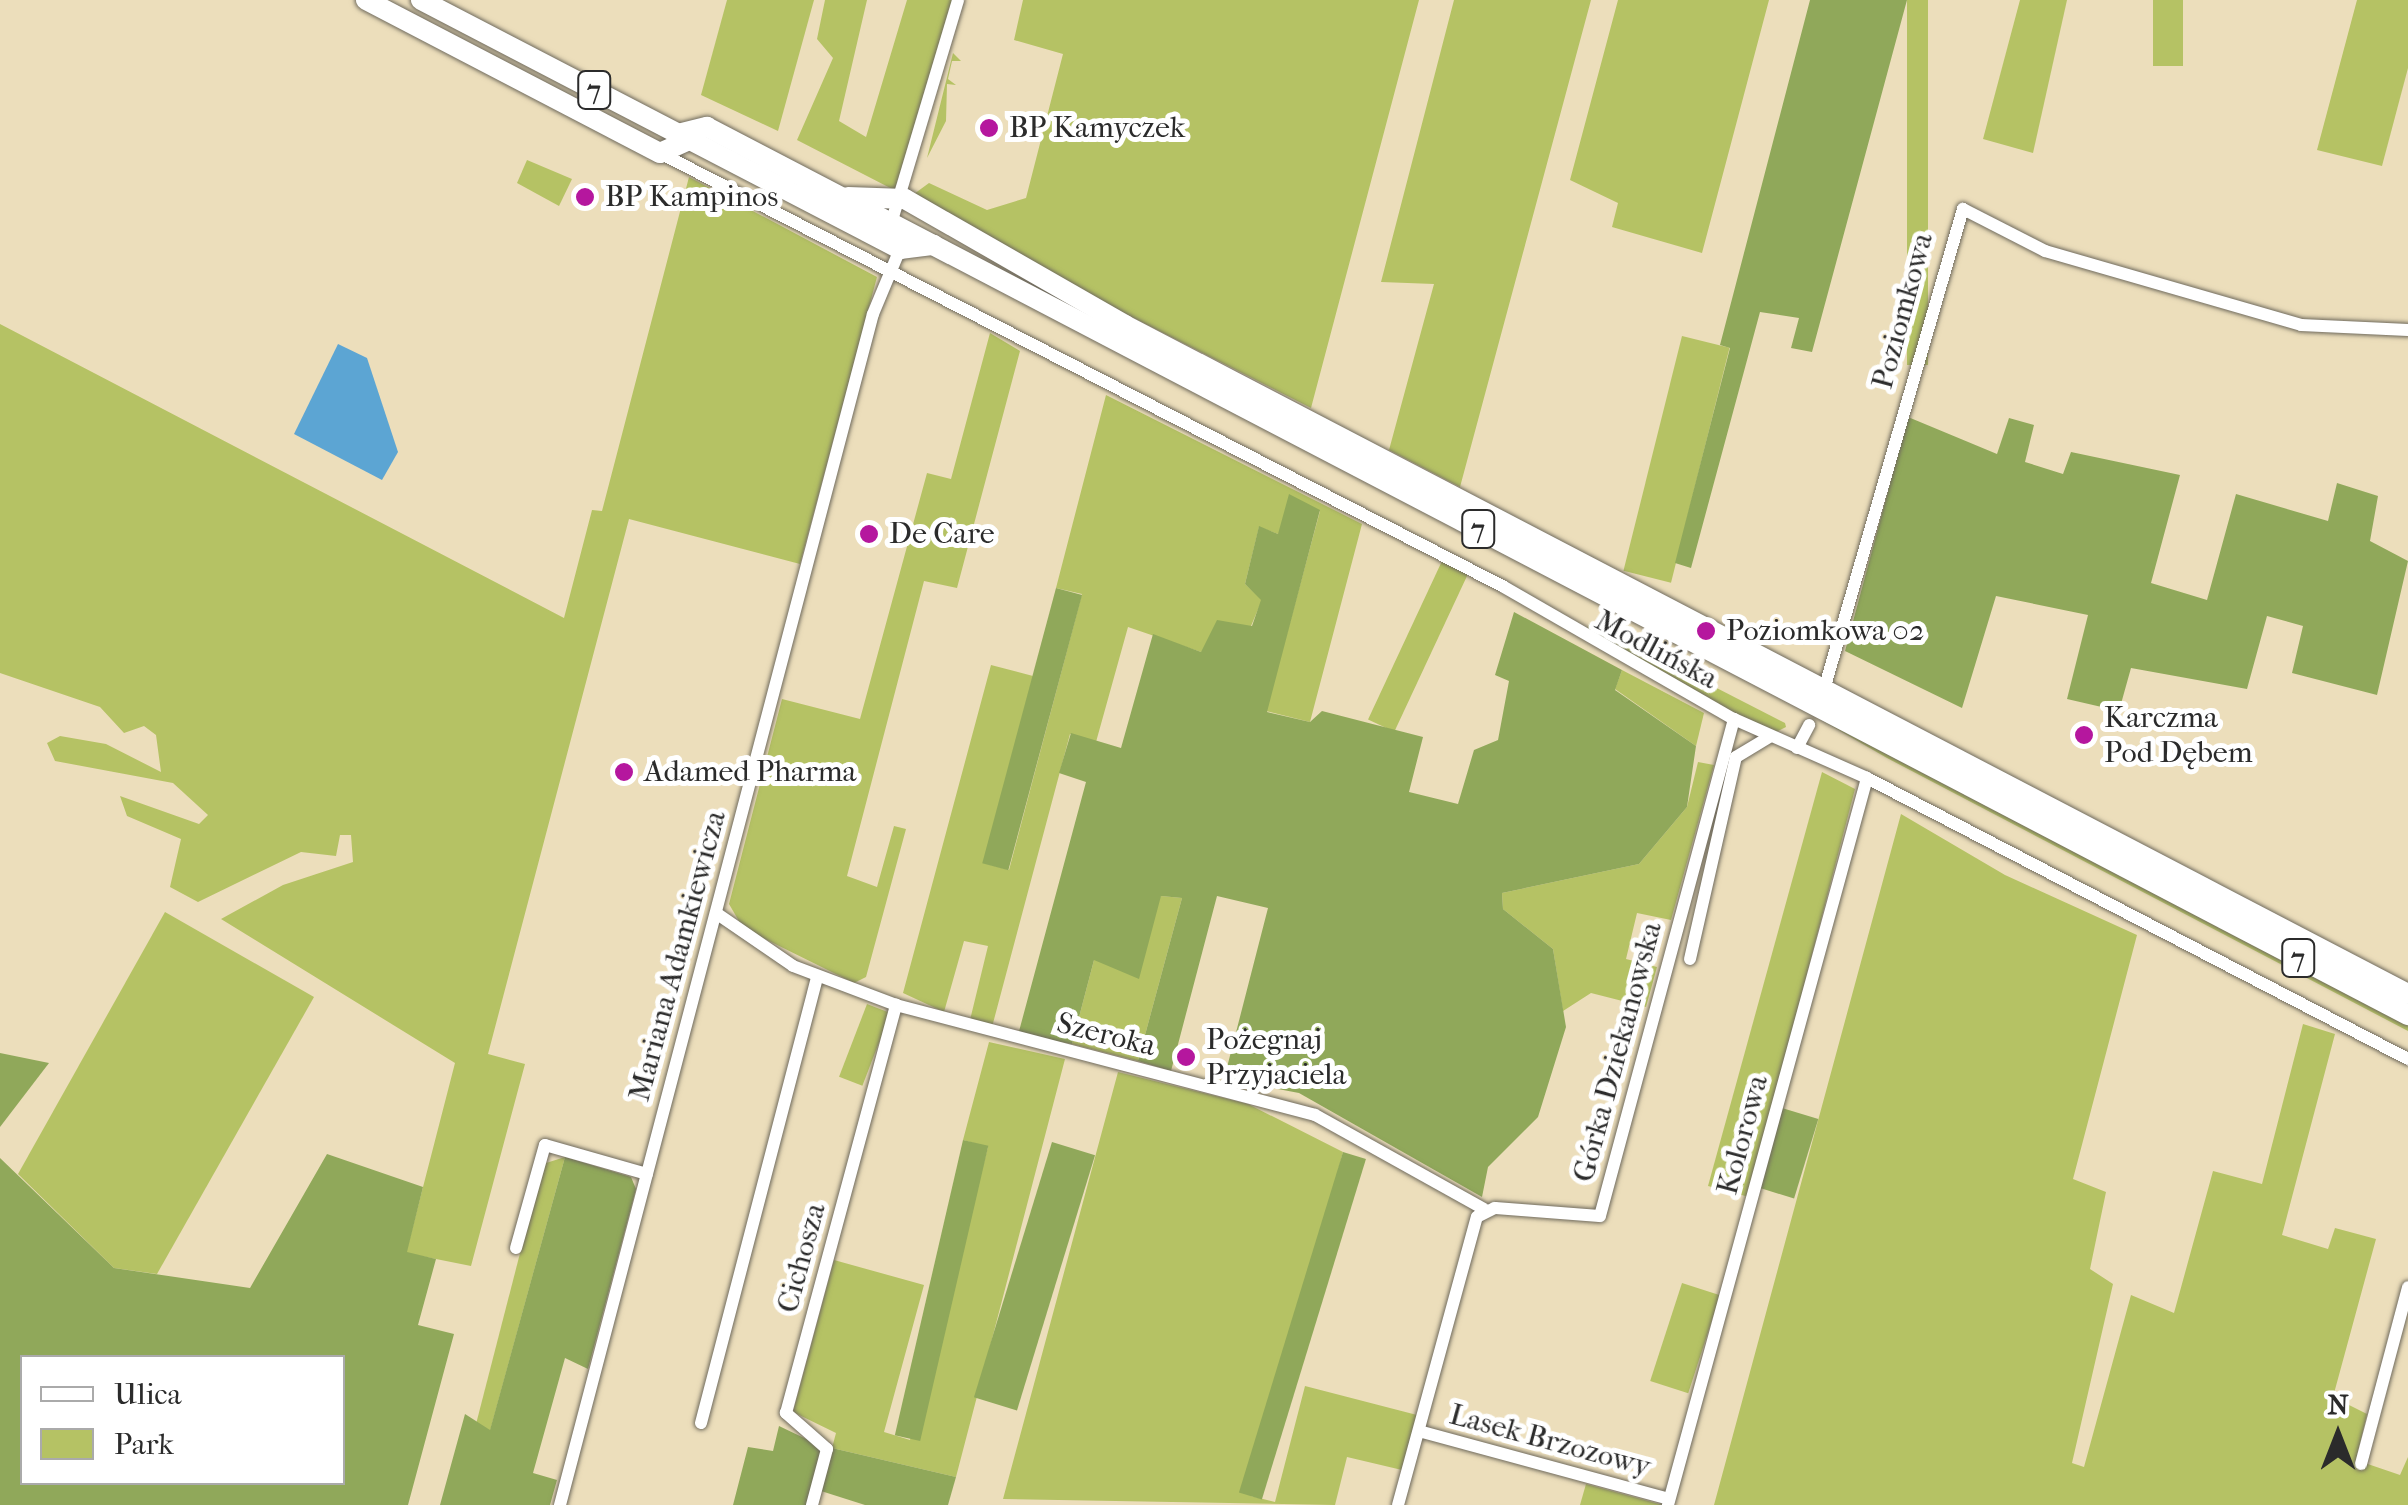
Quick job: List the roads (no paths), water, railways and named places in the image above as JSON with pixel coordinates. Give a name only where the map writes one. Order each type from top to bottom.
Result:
[{"type":"highway","points":[[366,0],[666,156],[693,136]]},
{"type":"highway","name":"7","points":[[421,0],[693,136],[900,249]]},
{"type":"highway","points":[[509,46],[520,80]]},
{"type":"highway","name":"7","points":[[693,136],[843,197],[1813,716],[2408,1015]]},
{"type":"highway","points":[[843,197],[905,199],[1125,325],[1826,686],[2408,994]]},
{"type":"highway","points":[[900,249],[934,245]]},
{"type":"street","points":[[872,234],[893,223],[905,199],[958,0]]},
{"type":"street","name":"Modlińska","points":[[666,156],[1504,587],[1585,642],[1734,720],[1868,778],[2408,1059]]},
{"type":"street","name":"Poziomkowa","points":[[1797,748],[1826,686],[1962,209],[2045,250],[2301,325],[2408,330]]},
{"type":"street","name":"Mariana Adamkiewicza","points":[[560,1505],[888,273],[900,249]]},
{"type":"street","name":"Górka Dziekanowska","points":[[1484,1208],[1600,1216],[1734,720]]},
{"type":"street","points":[[1690,959],[1736,758],[1769,736]]},
{"type":"street","name":"Kolorowa","points":[[1669,1502],[1868,778]]},
{"type":"street","name":"Szeroka","points":[[716,913],[817,977],[896,1005],[1316,1114],[1484,1208]]},
{"type":"street","points":[[701,1424],[817,977]]},
{"type":"street","name":"Cichosza","points":[[812,1505],[826,1449],[786,1413],[896,1005]]},
{"type":"street","points":[[516,1248],[545,1145],[647,1174]]},
{"type":"street","points":[[1398,1505],[1484,1208]]},
{"type":"street","points":[[2361,1464],[2408,1287]]},
{"type":"street","name":"Lasek Brzozowy","points":[[1418,1431],[1669,1502]]},
{"type":"water","points":[[338,344],[367,358],[398,452],[382,480],[294,434]]},
{"type":"place","name":"BP Kamyczek","points":[[989,128]]},
{"type":"place","name":"BP Kampinos","points":[[585,197]]},
{"type":"place","name":"De Care","points":[[869,534]]},
{"type":"place","name":"Poziomkowa 02","points":[[1706,631]]},
{"type":"place","name":"Karczma Pod Dębem","points":[[2084,735]]},
{"type":"place","name":"Adamed Pharma","points":[[624,772]]},
{"type":"place","name":"Pożegnaj Przyjaciela","points":[[1186,1057]]}]
